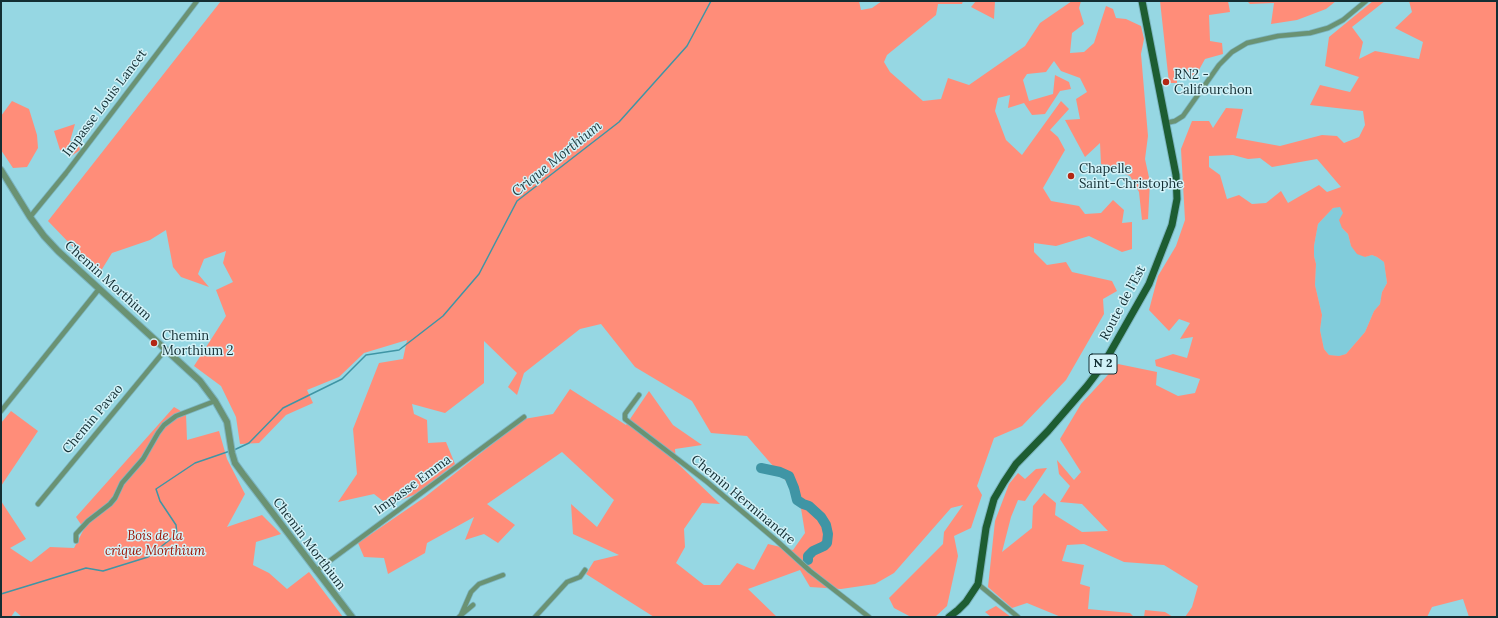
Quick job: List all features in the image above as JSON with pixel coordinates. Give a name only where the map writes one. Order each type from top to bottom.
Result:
[{"type":"main road","name":"Route de l'Est","points":[[949,617],[966,602],[978,584],[986,528],[994,499],[1016,464],[1048,432],[1103,365],[1122,333],[1154,272],[1172,225],[1177,199],[1176,175],[1142,1]]},
{"type":"street","name":"Impasse Louis Lancet","points":[[30,217],[66,173],[196,1]]},
{"type":"street","points":[[1166,122],[1175,121],[1182,116],[1219,65],[1232,52],[1247,43],[1278,36],[1310,33],[1328,28],[1343,20],[1366,1]]},
{"type":"street","name":"Chemin Morthium","points":[[1,170],[30,217],[44,236],[58,251],[200,381],[215,401],[227,422],[231,450],[236,463],[243,474],[352,617]]},
{"type":"street","points":[[1,411],[99,288]]},
{"type":"street","name":"Chemin Pavao","points":[[38,504],[166,349]]},
{"type":"street","name":"Chemin Herminandre","points":[[639,395],[625,414],[625,419],[706,481],[810,571],[869,617]]},
{"type":"street","points":[[76,541],[76,534],[115,498],[122,483],[143,459],[164,424],[176,416],[215,401]]},
{"type":"street","name":"Impasse Emma","points":[[316,571],[524,417]]},
{"type":"street","points":[[535,617],[567,582],[580,577],[585,570]]},
{"type":"street","points":[[460,616],[471,592],[479,584],[503,575]]},
{"type":"street","points":[[978,584],[1018,617]]},
{"type":"street","points":[[460,616],[473,605]]},
{"type":"shaded area","points":[[1341,206],[1343,213],[1342,228],[1348,234],[1351,246],[1365,257],[1372,255],[1384,262],[1387,283],[1382,292],[1380,304],[1374,311],[1365,332],[1346,354],[1339,356],[1329,355],[1324,349],[1320,330],[1322,315],[1315,285],[1316,264],[1314,246],[1318,224],[1333,208]]},
{"type":"green space","points":[[221,1],[859,1],[861,10],[872,8],[882,1],[963,1],[962,4],[938,4],[936,15],[887,55],[884,62],[890,72],[923,101],[941,99],[948,78],[969,85],[1025,46],[1040,23],[1072,1],[1081,1],[1079,8],[1084,24],[1072,33],[1070,53],[1084,52],[1094,43],[1106,6],[1113,9],[1116,18],[1126,19],[1141,26],[1144,39],[1141,54],[1148,136],[1145,159],[1150,182],[1148,219],[1142,220],[1139,192],[1130,176],[1101,164],[1100,143],[1085,157],[1065,120],[1080,119],[1076,99],[1087,92],[1080,78],[1061,71],[1054,61],[1046,72],[1027,74],[1023,80],[1029,101],[1053,94],[1055,75],[1069,82],[1071,89],[1060,91],[1045,114],[1032,115],[1024,103],[1008,108],[1010,95],[998,98],[995,111],[1006,140],[1022,155],[1061,101],[1069,109],[1050,130],[1058,137],[1065,150],[1043,188],[1051,201],[1079,206],[1085,214],[1101,213],[1113,200],[1124,210],[1122,223],[1132,222],[1132,249],[1122,252],[1089,236],[1056,246],[1034,243],[1034,252],[1047,265],[1066,262],[1072,272],[1112,281],[1117,291],[1103,299],[1104,314],[1066,380],[1022,426],[994,438],[977,486],[982,495],[971,528],[954,536],[958,556],[947,606],[935,617],[911,617],[894,608],[889,598],[943,544],[944,532],[963,505],[951,508],[894,573],[875,584],[841,589],[810,587],[800,570],[748,589],[777,617],[654,617],[586,574],[594,561],[619,555],[573,534],[571,504],[597,527],[614,500],[562,452],[487,504],[515,525],[498,543],[484,534],[465,540],[474,517],[427,543],[425,553],[388,574],[384,558],[364,557],[358,543],[425,497],[524,419],[553,414],[570,389],[626,425],[649,391],[673,425],[702,445],[675,449],[676,462],[720,504],[702,503],[684,529],[685,547],[676,563],[704,585],[720,585],[737,563],[754,570],[768,544],[793,550],[805,533],[799,496],[747,436],[711,433],[692,401],[635,367],[601,324],[580,329],[524,373],[517,395],[508,387],[517,373],[484,341],[484,383],[445,413],[412,404],[414,414],[427,420],[428,443],[446,442],[455,464],[416,494],[388,505],[374,494],[338,502],[357,474],[353,429],[379,363],[403,359],[407,340],[364,353],[339,377],[307,390],[313,403],[286,415],[259,443],[240,444],[236,417],[221,386],[194,366],[226,316],[216,290],[233,282],[223,263],[226,251],[204,259],[198,274],[209,287],[181,277],[173,267],[166,230],[150,240],[112,253],[99,274],[48,221]]},
{"type":"green space","points":[[976,1],[995,1],[994,19],[971,7]]},
{"type":"green space","points":[[1160,1],[1228,1],[1230,12],[1209,15],[1210,41],[1222,43],[1223,54],[1205,59],[1195,77],[1177,69],[1177,83],[1169,83]]},
{"type":"green space","points":[[1247,1],[1336,1],[1326,9],[1297,20],[1271,24],[1274,3],[1250,4]]},
{"type":"green space","points":[[1373,1],[1385,1],[1352,27],[1363,42],[1359,59],[1375,51],[1419,59],[1423,42],[1395,28],[1412,12],[1409,1],[1497,1],[1497,617],[1469,617],[1463,599],[1432,607],[1427,617],[1185,617],[1192,607],[1198,586],[1164,565],[1124,562],[1084,544],[1067,545],[1062,561],[1084,565],[1080,584],[1090,587],[1088,609],[1130,613],[1134,617],[1061,617],[1027,603],[1012,608],[988,587],[995,521],[1009,484],[1018,473],[1025,479],[1036,469],[1047,468],[1025,501],[1018,500],[1011,517],[1002,552],[1032,528],[1033,506],[1044,493],[1056,503],[1055,515],[1082,532],[1108,531],[1082,504],[1060,502],[1070,486],[1059,474],[1057,460],[1074,480],[1081,472],[1060,439],[1081,404],[1118,364],[1157,372],[1156,385],[1178,396],[1195,393],[1200,379],[1156,366],[1155,360],[1173,354],[1187,358],[1193,337],[1180,339],[1190,323],[1179,319],[1169,331],[1149,310],[1158,276],[1176,246],[1185,220],[1181,149],[1192,121],[1209,121],[1213,128],[1226,108],[1243,109],[1236,138],[1280,146],[1322,135],[1337,136],[1344,143],[1359,137],[1365,125],[1363,111],[1310,105],[1320,85],[1350,92],[1359,77],[1325,66],[1329,37]],"holes":[[[1233,155],[1248,159],[1260,158],[1272,167],[1317,159],[1341,187],[1327,192],[1319,185],[1288,203],[1281,191],[1266,203],[1252,204],[1239,195],[1227,199],[1220,175],[1209,167],[1209,156]],[[1340,207],[1343,213],[1339,220],[1342,228],[1348,234],[1351,246],[1357,254],[1365,257],[1372,255],[1384,262],[1387,283],[1382,292],[1380,304],[1374,311],[1365,332],[1346,354],[1339,356],[1329,355],[1324,349],[1320,330],[1322,315],[1315,285],[1316,264],[1314,246],[1318,224],[1333,208]]]},
{"type":"green space","points":[[12,101],[29,109],[37,135],[38,148],[27,167],[13,168],[1,150],[1,116]]},
{"type":"green space","points":[[75,124],[70,141],[78,141],[80,150],[70,157],[60,150],[54,131]]},
{"type":"green space","name":"Bois de la crique Morthium","points":[[174,407],[186,414],[187,440],[219,431],[227,459],[245,494],[227,527],[262,515],[281,534],[256,542],[253,565],[269,573],[287,589],[309,572],[343,617],[22,617],[15,611],[11,617],[1,617],[1,501],[26,539],[10,548],[31,562],[50,547],[74,548],[84,529],[76,517]]},
{"type":"green space","points":[[11,411],[38,431],[1,486],[1,423]]},
{"type":"green space","points":[[996,606],[1011,617],[991,617],[985,612]]},
{"type":"green space","points":[[1145,610],[1165,612],[1173,617],[1144,617]]},
{"type":"waterway","name":"Crique Morthium","points":[[234,450],[249,443],[283,408],[342,379],[366,355],[399,350],[443,316],[479,274],[517,201],[619,122],[687,46],[711,1]]},
{"type":"waterway","name":"Crique Morthium","points":[[1,594],[86,568],[103,571],[148,557],[177,534],[176,525],[160,501],[156,489],[195,463],[230,451]]},
{"type":"waterway","points":[[761,468],[780,472],[789,476],[797,500],[809,506],[821,517],[826,525],[828,534],[827,543],[813,551],[808,556],[808,560]]},
{"type":"place","name":"RN2 - Califourchon","points":[[1166,82]]},
{"type":"place","name":"Chapelle Saint-Christophe","points":[[1071,176]]},
{"type":"place","name":"Chemin Morthium 2","points":[[154,343]]}]
